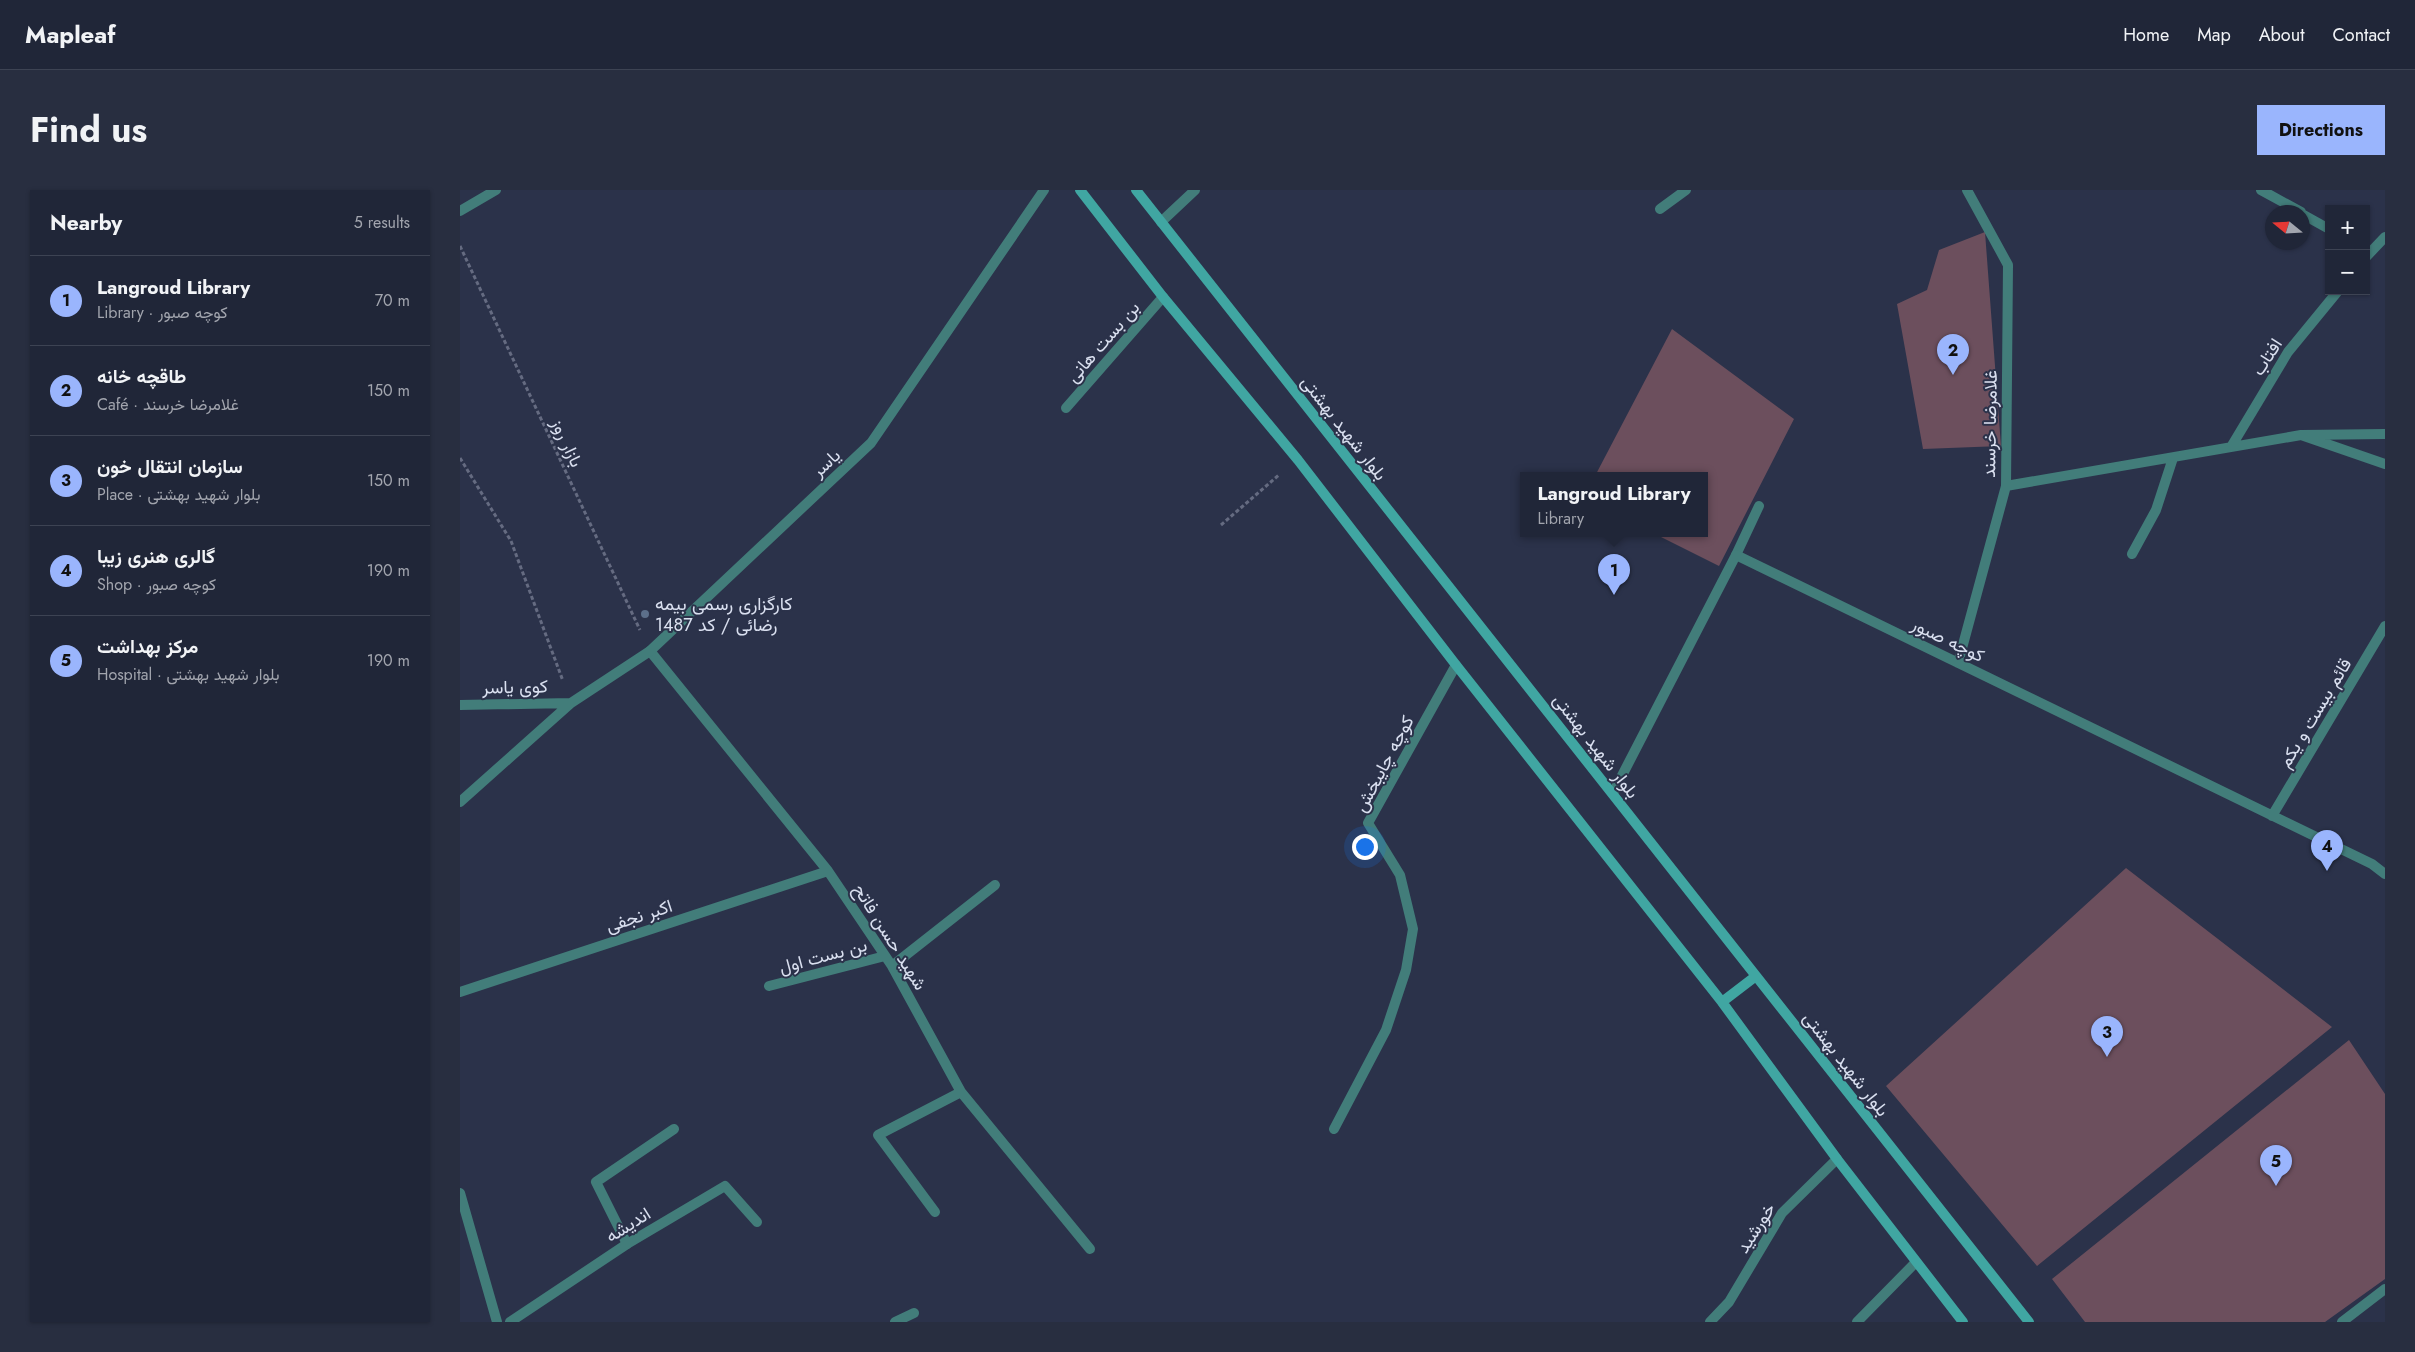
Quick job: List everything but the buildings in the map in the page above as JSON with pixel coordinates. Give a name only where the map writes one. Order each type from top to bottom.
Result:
[{"type":"main road","points":[[1080,190],[1163,297],[1298,460],[1456,665],[1722,1002],[1837,1159],[1963,1322]]},
{"type":"main road","name":"بلوار شهید بهشتی","points":[[1136,190],[2029,1322]]},
{"type":"main road","points":[[1722,1002],[1756,976]]},
{"type":"street","points":[[460,211],[496,190]]},
{"type":"street","name":"یاسر","points":[[460,802],[571,703],[650,651],[871,443],[1044,190]]},
{"type":"street","points":[[1160,222],[1195,190]]},
{"type":"street","points":[[1660,209],[1686,190]]},
{"type":"street","name":"غلامرضا خرسند","points":[[1958,663],[2006,486],[2008,265],[1966,190]]},
{"type":"street","points":[[2261,190],[2288,205]]},
{"type":"street","points":[[2310,217],[2325,226]]},
{"type":"street","points":[[2370,251],[2385,237]]},
{"type":"street","name":"افتاب","points":[[2231,447],[2288,352],[2335,295]]},
{"type":"street","name":"بن بست هانی","points":[[1066,408],[1163,297]]},
{"type":"street","points":[[2006,486],[2302,435],[2385,434]]},
{"type":"street","points":[[2302,435],[2385,464]]},
{"type":"street","points":[[2132,554],[2156,510],[2173,458]]},
{"type":"street","points":[[1613,793],[1760,506]]},
{"type":"street","name":"کوچه صبور","points":[[1736,555],[2372,864],[2385,874]]},
{"type":"street","name":"قائم بیست و یکم","points":[[2272,816],[2385,626]]},
{"type":"street","name":"شهید حسن فاتح","points":[[650,651],[828,871],[892,966],[961,1092],[1090,1249]]},
{"type":"street","name":"کوچه چایبخش","points":[[1334,1129],[1386,1030],[1406,970],[1413,929],[1400,875],[1368,823],[1456,665]]},
{"type":"street","name":"کوی یاسر","points":[[460,705],[571,703]]},
{"type":"street","name":"اکبر نجفی","points":[[460,992],[828,871]]},
{"type":"street","points":[[892,966],[995,885]]},
{"type":"street","name":"بن بست اول","points":[[769,986],[885,956]]},
{"type":"street","points":[[935,1212],[878,1134],[961,1092]]},
{"type":"street","points":[[627,1244],[596,1182],[674,1129]]},
{"type":"street","name":"خورشید","points":[[1710,1322],[1728,1302],[1782,1214],[1837,1159]]},
{"type":"street","name":"اندیشه","points":[[510,1322],[627,1244],[725,1186],[757,1222]]},
{"type":"street","points":[[460,1193],[497,1322]]},
{"type":"street","points":[[1857,1322],[1916,1262]]},
{"type":"street","points":[[2342,1322],[2385,1289]]},
{"type":"street","points":[[895,1322],[914,1313]]},
{"type":"path","name":"بازار روز","points":[[460,246],[650,651]]},
{"type":"path","points":[[460,458],[510,541],[571,703]]},
{"type":"path","points":[[1221,525],[1298,460]]},
{"type":"place","name":"طاقچه خانه","points":[[1953,375]]},
{"type":"place","name":"Langroud Library","points":[[1614,595]]},
{"type":"place","name":"کارگزاری رسمی بیمه رضائی / کد 1487","points":[[645,614]]},
{"type":"place","name":"گالری هنری زیبا","points":[[2327,871]]},
{"type":"place","name":"سازمان انتقال خون","points":[[2107,1057]]},
{"type":"place","name":"مرکز بهداشت","points":[[2276,1186]]}]
